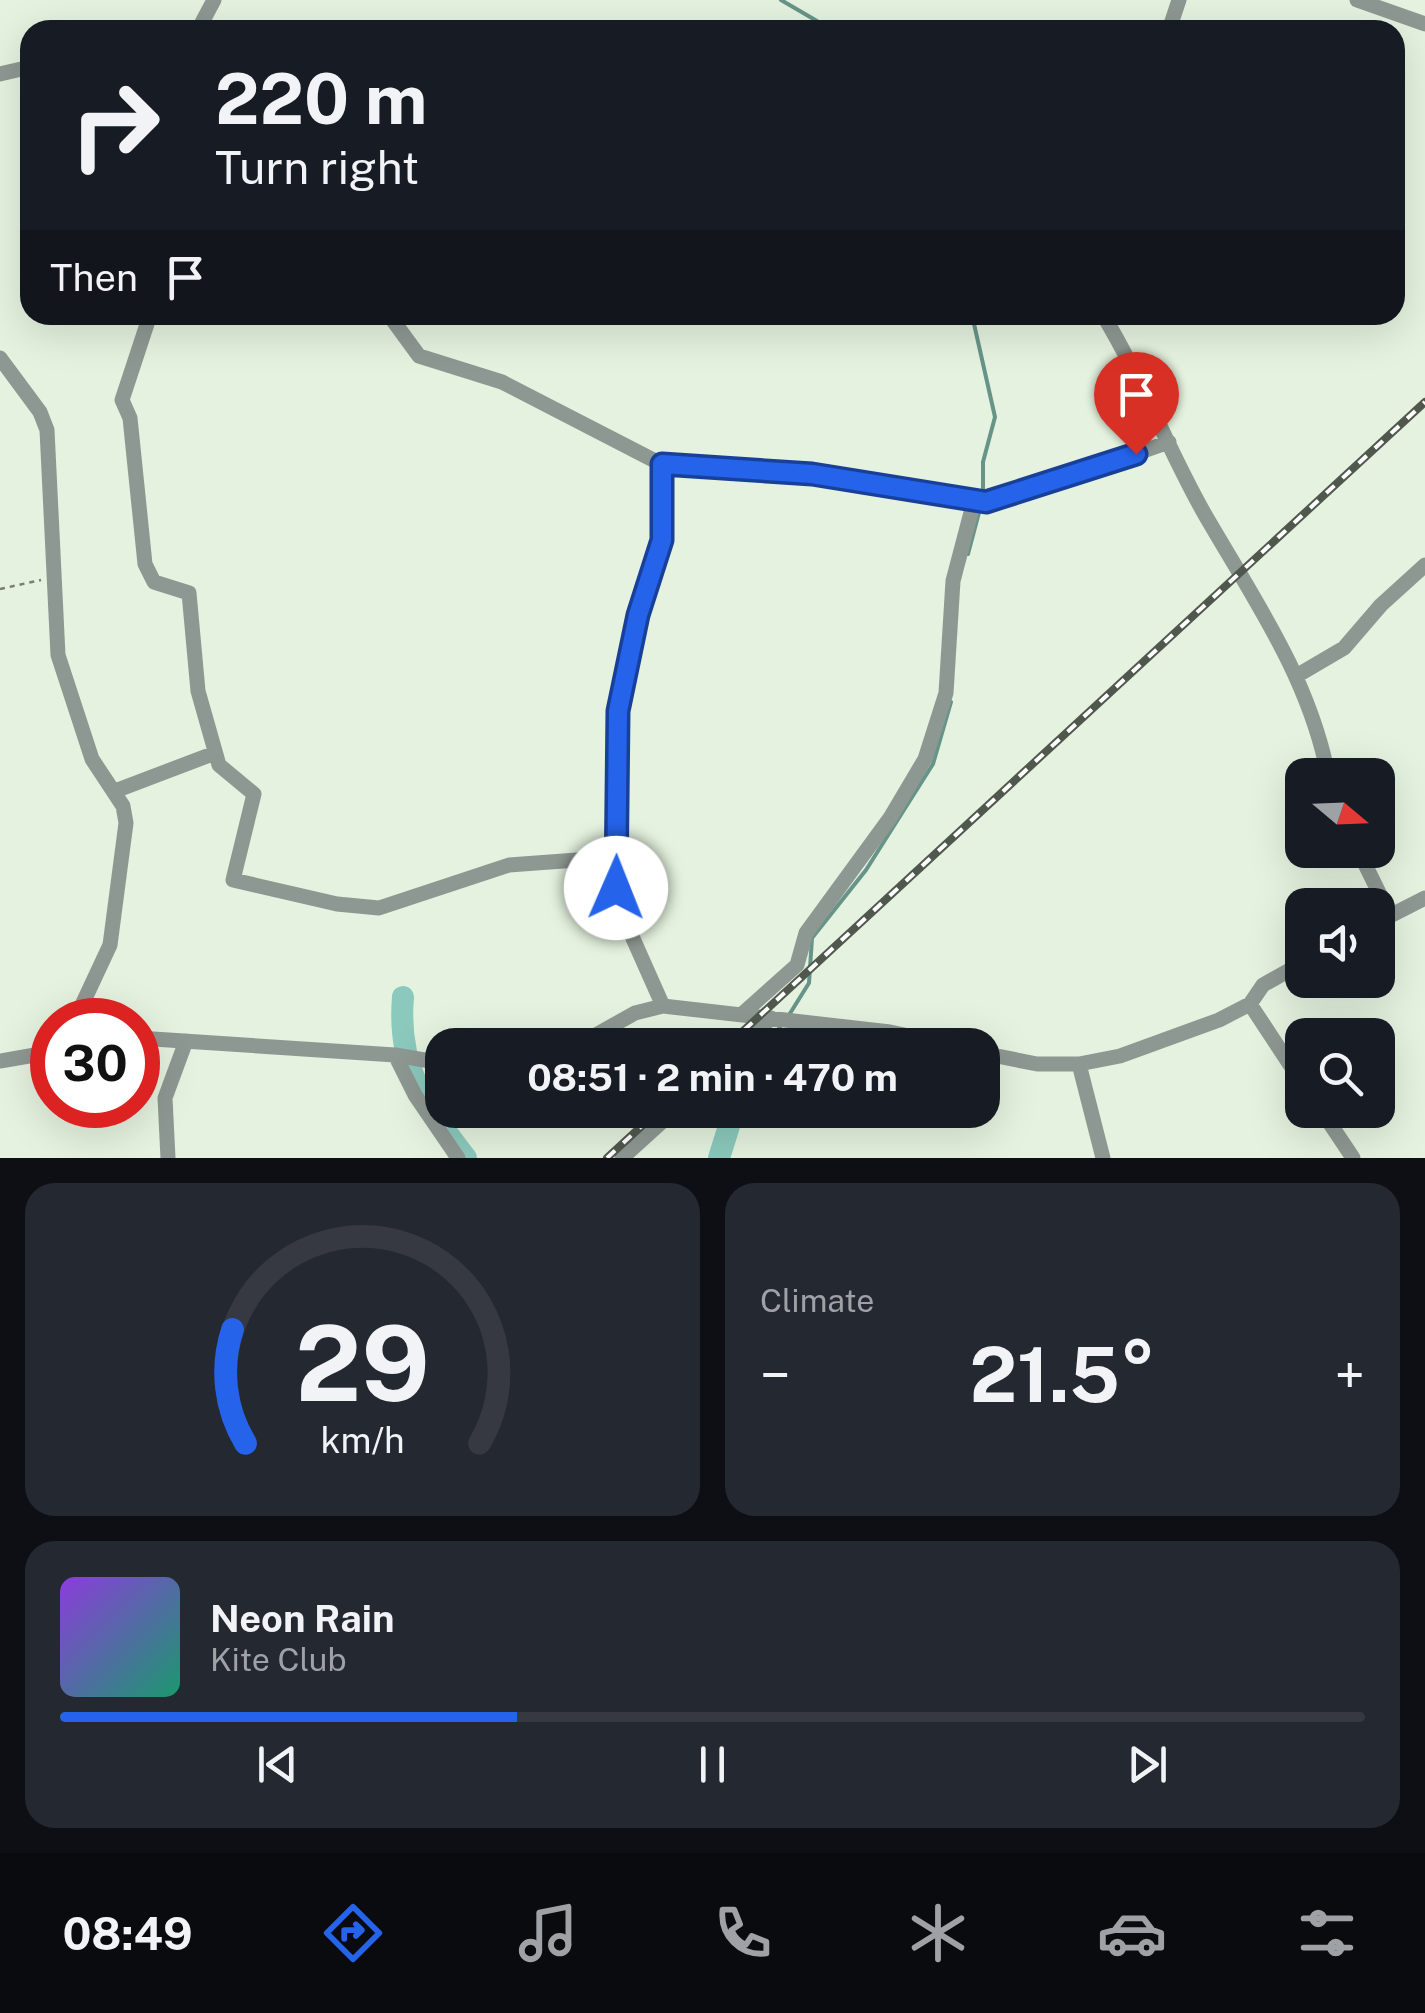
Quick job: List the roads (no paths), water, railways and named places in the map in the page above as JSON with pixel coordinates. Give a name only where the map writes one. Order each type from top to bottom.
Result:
[{"type":"street","points":[[1357,0],[1425,24]]},
{"type":"street","points":[[147,325],[122,400],[130,418],[145,564],[154,582],[182,589],[192,600],[198,691],[216,753],[222,771],[244,783],[254,794],[233,880],[379,908],[510,865],[618,857]]},
{"type":"street","points":[[397,325],[420,356],[502,382],[662,464],[812,474],[980,502],[1169,442]]},
{"type":"street","points":[[1108,325],[1144,386],[1206,516],[1298,675],[1321,736],[1325,758]]},
{"type":"street","points":[[0,358],[40,412],[47,430],[52,578],[62,668],[92,759],[115,791],[126,824],[117,916],[106,960],[86,998]]},
{"type":"street","points":[[662,464],[662,540],[638,615],[618,711],[618,857],[619,907],[663,1006]]},
{"type":"street","points":[[741,1015],[796,965],[806,933],[890,818],[925,759],[946,694],[953,581],[980,502]]},
{"type":"street","points":[[1298,675],[1344,648],[1381,605],[1425,565]]},
{"type":"street","points":[[115,791],[216,753]]},
{"type":"street","points":[[1395,913],[1425,898]]},
{"type":"street","points":[[1000,1057],[1037,1064],[1078,1064],[1166,1042],[1250,1004],[1263,985],[1285,973]]},
{"type":"street","points":[[1250,1004],[1285,1057]]},
{"type":"street","points":[[608,1028],[635,1013],[663,1006],[853,1028]]},
{"type":"street","points":[[762,1028],[773,1018]]},
{"type":"street","points":[[160,1039],[395,1054],[425,1060]]},
{"type":"street","points":[[168,1158],[165,1098],[186,1041]]},
{"type":"street","points":[[395,1054],[415,1094],[458,1158]]},
{"type":"street","points":[[0,1061],[30,1056]]},
{"type":"street","points":[[1078,1064],[1104,1158]]},
{"type":"street","points":[[622,1158],[655,1128]]},
{"type":"street","points":[[1333,1128],[1353,1158]]},
{"type":"waterway","points":[[781,0],[815,20]]},
{"type":"waterway","points":[[974,325],[995,417],[983,462],[983,496]]},
{"type":"waterway","points":[[968,554],[981,505]]},
{"type":"waterway","points":[[789,1015],[809,983],[812,938],[866,870],[933,764],[951,702]]},
{"type":"waterway","points":[[403,997],[402,1022],[409,1065],[426,1102],[466,1158]]},
{"type":"waterway","points":[[719,1158],[728,1128]]},
{"type":"railway","points":[[746,1028],[1425,402]]},
{"type":"railway","points":[[607,1158],[640,1128]]}]
